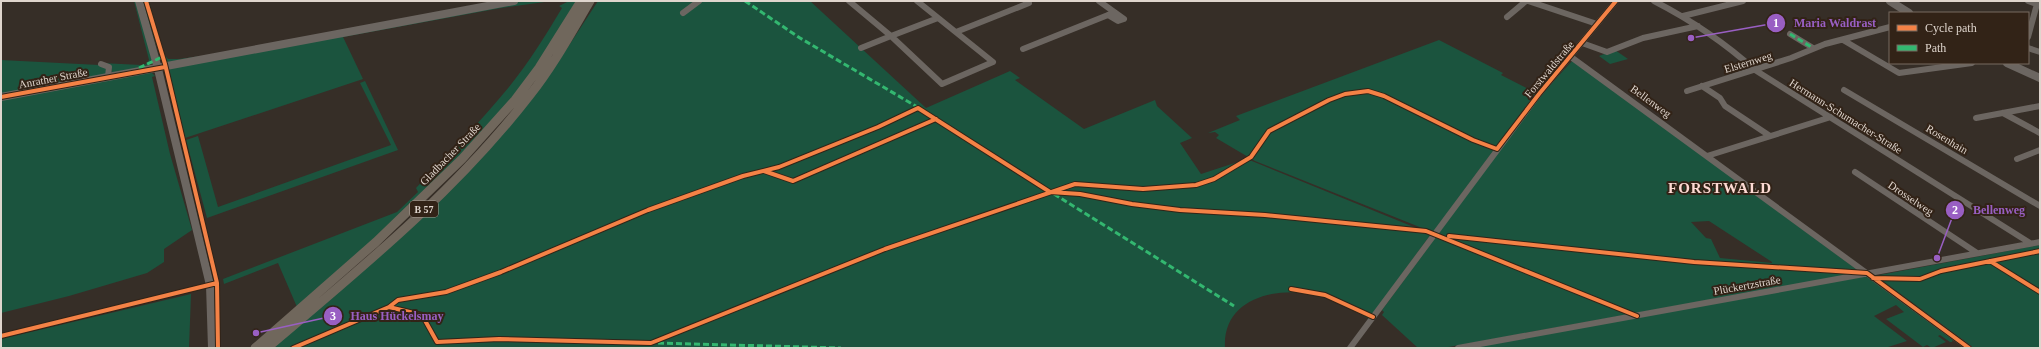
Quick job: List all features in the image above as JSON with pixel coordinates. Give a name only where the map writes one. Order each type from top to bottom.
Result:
[{"type":"main road","points":[[139,1],[158,67],[175,145],[212,291],[212,348]]},
{"type":"main road","name":"Anrather Straße","points":[[1,97],[514,1]]},
{"type":"main road","name":"Gladbacher Straße","points":[[255,348],[295,315],[402,219],[491,129],[539,69],[581,1]]},
{"type":"main road","name":"Gladbacher Straße","points":[[267,348],[366,263],[467,167],[501,130],[555,61],[590,1]]},
{"type":"main road","points":[[584,12],[596,1]]},
{"type":"main road","points":[[1890,1],[1907,12]]},
{"type":"main road","points":[[2020,66],[2040,78]]},
{"type":"street","points":[[683,13],[699,1]]},
{"type":"street","points":[[848,1],[890,36],[942,84],[993,62],[917,1]]},
{"type":"street","points":[[956,32],[1029,3],[1026,1]]},
{"type":"street","points":[[1099,1],[1124,19],[1118,21],[1108,15]]},
{"type":"street","points":[[1507,17],[1527,1],[1598,24]]},
{"type":"street","name":"Forstwaldstraße","points":[[1350,348],[1539,94],[1616,1]]},
{"type":"street","name":"Hermann-Schumacher-Straße","points":[[1654,1],[1683,16],[1729,47],[1755,70],[2030,244]]},
{"type":"street","points":[[1683,16],[1743,1]]},
{"type":"street","points":[[2028,1],[2038,4],[2029,35]]},
{"type":"street","points":[[1023,49],[1115,12]]},
{"type":"street","points":[[861,48],[938,18]]},
{"type":"street","points":[[1582,43],[1607,52],[1643,38],[1698,26]]},
{"type":"street","name":"Elsternweg","points":[[1687,92],[1791,58],[1800,52],[1889,27]]},
{"type":"street","points":[[1790,34],[1813,48]]},
{"type":"street","points":[[1843,40],[1899,73],[1965,64]]},
{"type":"street","points":[[2029,48],[2040,52]]},
{"type":"street","name":"Bellenweg","points":[[1571,57],[1969,348]]},
{"type":"street","points":[[101,64],[109,67],[108,77]]},
{"type":"street","points":[[1702,86],[1720,98],[1725,106],[1770,136]]},
{"type":"street","name":"Rosenhain","points":[[1844,90],[2040,206]]},
{"type":"street","points":[[1976,118],[2040,106]]},
{"type":"street","points":[[2003,113],[2040,133]]},
{"type":"street","points":[[1707,156],[1831,117]]},
{"type":"street","points":[[2017,159],[2040,150]]},
{"type":"street","name":"Drosselweg","points":[[1855,172],[1977,253]]},
{"type":"street","name":"Plückertzstraße","points":[[1458,348],[2040,242]]},
{"type":"green space","points":[[134,1],[137,1],[152,61],[148,65],[139,69],[112,73],[111,67],[101,63],[141,65],[146,64],[149,60]]},
{"type":"green space","points":[[142,1],[149,1],[164,54],[168,59],[201,56],[164,63],[161,60]]},
{"type":"green space","points":[[524,1],[552,1],[501,8],[343,37],[363,79],[185,138],[169,71],[165,72],[168,69]]},
{"type":"green space","points":[[569,1],[578,1],[549,50],[489,128],[409,208],[297,307],[278,263],[224,284],[223,279],[397,212],[418,192],[416,188],[452,151],[509,87],[550,28],[562,8],[559,6]]},
{"type":"green space","points":[[598,1],[697,1],[689,12],[702,1],[810,1],[926,108],[1010,71],[1020,78],[1015,80],[1084,129],[1155,100],[1157,106],[1192,138],[1180,143],[1201,174],[1247,159],[1431,234],[1369,319],[1340,303],[1321,296],[1289,292],[1272,294],[1257,298],[1244,306],[1233,316],[1227,330],[1225,348],[271,348],[448,190],[564,53]]},
{"type":"green space","points":[[1439,40],[1503,73],[1501,75],[1536,93],[1434,231],[1427,230],[1255,161],[1216,138],[1219,135],[1215,132],[1208,133],[1240,120],[1236,116]]},
{"type":"green space","points":[[1615,50],[1628,59],[1610,64],[1599,56]]},
{"type":"green space","points":[[1,60],[99,65],[107,67],[107,74],[1,96]]},
{"type":"green space","points":[[1573,60],[1859,271],[1858,273],[1443,348],[1418,348],[1382,315],[1384,312],[1382,310],[1540,96]],"holes":[[[1709,221],[1772,262],[1720,258],[1711,239],[1706,238],[1691,222]]]},
{"type":"green space","points":[[151,72],[155,76],[152,77],[170,154],[192,230],[164,249],[164,262],[147,273],[69,296],[1,313],[1,98]]},
{"type":"green space","points":[[365,81],[398,150],[207,218],[186,140],[198,136],[218,207],[391,145],[360,83]]},
{"type":"green space","points":[[2040,245],[2040,348],[1972,348],[1874,276]]},
{"type":"green space","points":[[1861,277],[1868,277],[1953,339],[1952,342],[1940,335],[1938,336],[1946,342],[1932,348],[1927,345],[1923,347],[1886,319],[1904,312],[1896,305],[1874,316],[1907,341],[1885,348],[1470,348]]},
{"type":"green space","points":[[191,294],[189,348],[1,348],[1,339]]},
{"type":"marked path","points":[[745,1],[800,38],[919,108]]},
{"type":"marked path","points":[[1790,34],[1813,48]]},
{"type":"marked path","points":[[139,68],[162,57]]},
{"type":"marked path","points":[[1054,194],[1234,306]]},
{"type":"marked path","points":[[658,343],[841,348]]},
{"type":"cycle path","points":[[146,1],[165,64],[217,283],[218,348]]},
{"type":"cycle path","points":[[389,307],[422,315],[437,342],[499,339],[651,343],[885,249],[1075,184],[1143,189],[1196,185],[1214,179],[1251,157],[1269,131],[1329,100],[1345,94],[1368,91],[1384,96],[1473,140],[1497,149],[1539,94],[1616,1]]},
{"type":"cycle path","points":[[1,97],[165,67]]},
{"type":"cycle path","points":[[293,348],[389,307],[398,300],[446,292],[501,272],[648,210],[743,176],[779,167],[878,127],[918,108],[1050,192],[1080,194],[1132,204],[1180,210],[1265,215],[1426,231],[1637,316]]},
{"type":"cycle path","points":[[764,171],[793,181],[936,119]]},
{"type":"cycle path","points":[[1449,236],[1694,262],[1867,273],[1969,348]]},
{"type":"cycle path","points":[[1873,278],[1920,279],[1941,271],[2040,251]]},
{"type":"cycle path","points":[[1990,261],[2040,292]]},
{"type":"cycle path","points":[[1,336],[217,283]]},
{"type":"cycle path","points":[[1291,289],[1325,295],[1373,317]]},
{"type":"place","name":"Maria Waldrast","points":[[1691,38]]},
{"type":"place","name":"Bellenweg","points":[[1937,258]]},
{"type":"place","name":"Haus Hückelsmay","points":[[256,333]]},
{"type":"district","name":"FORSTWALD","points":[[1720,188]]}]
